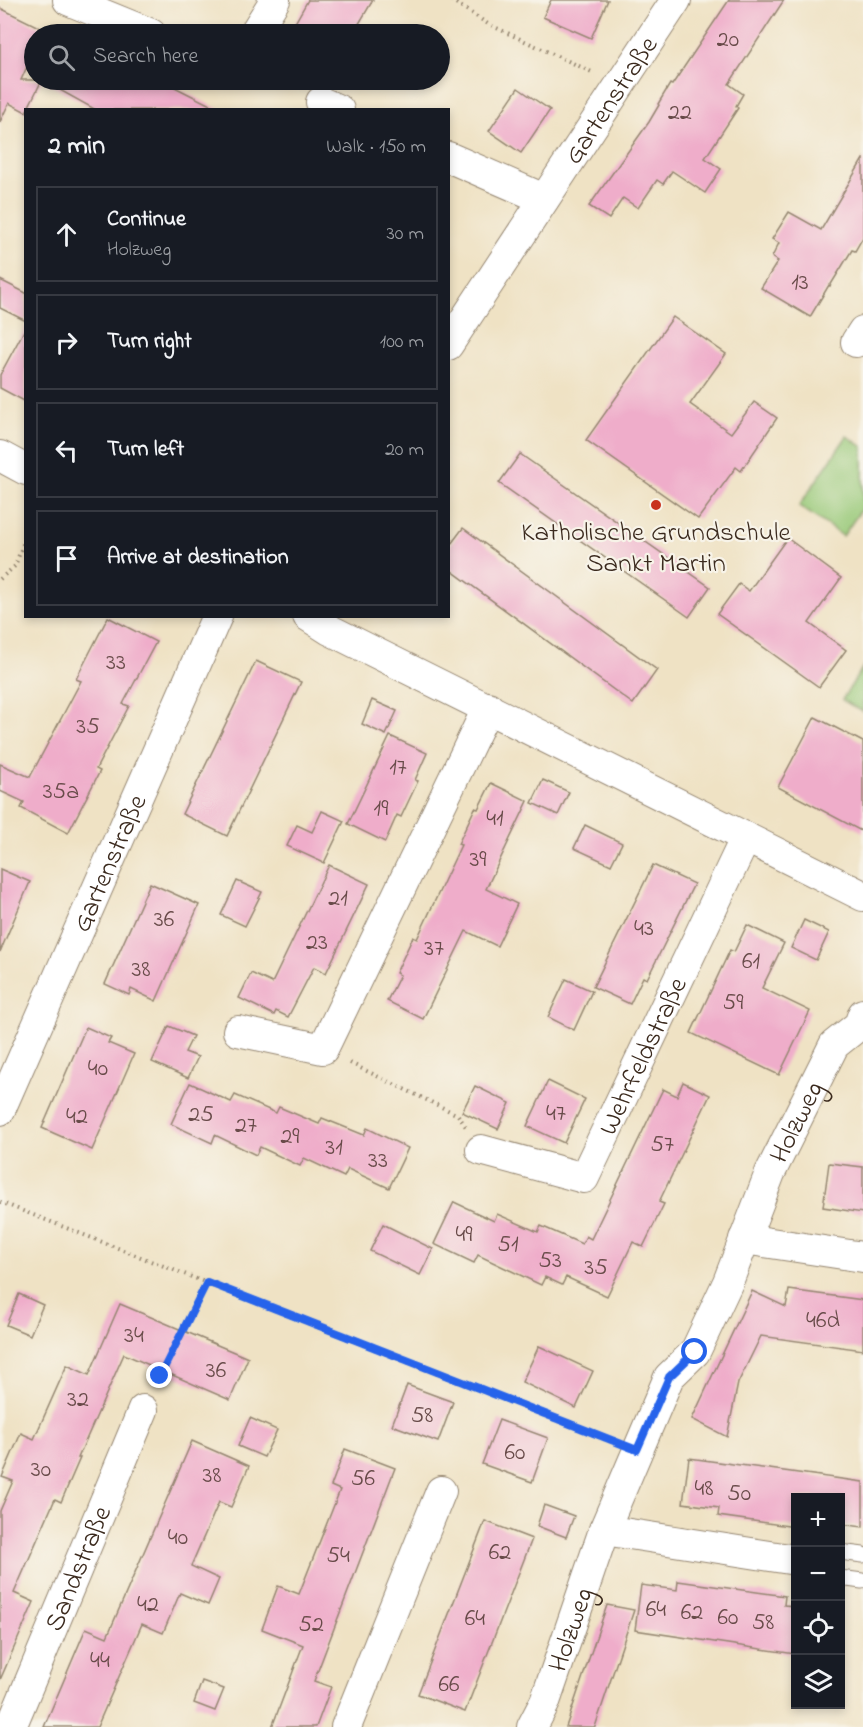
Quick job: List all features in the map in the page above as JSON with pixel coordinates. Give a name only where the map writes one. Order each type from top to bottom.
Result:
[{"type":"street","points":[[68,0],[127,24]]},
{"type":"street","points":[[260,24],[275,0]]},
{"type":"street","name":"Gartenstraße","points":[[450,342],[676,0]]},
{"type":"street","points":[[450,158],[544,199]]},
{"type":"street","points":[[0,456],[24,469]]},
{"type":"street","name":"Gartenstraße","points":[[0,1110],[216,618]]},
{"type":"street","points":[[311,618],[330,630],[863,896]]},
{"type":"street","points":[[238,1030],[323,1049],[488,707]]},
{"type":"street","name":"Wehrfeldstraße","points":[[481,1150],[584,1178],[746,837]]},
{"type":"street","name":"Holzweg","points":[[532,1727],[545,1702],[604,1530],[669,1377],[695,1352],[728,1282],[770,1173],[834,1045],[859,1025],[863,1014]]},
{"type":"street","points":[[744,1239],[863,1257]]},
{"type":"street","name":"Sandstraße","points":[[11,1727],[143,1410]]},
{"type":"street","points":[[346,1727],[441,1491]]},
{"type":"street","points":[[604,1530],[791,1559]]},
{"type":"lane","points":[[845,1553],[863,1555]]},
{"type":"lane","points":[[845,1579],[862,1581]]},
{"type":"path","points":[[451,0],[488,24],[620,83]]},
{"type":"path","points":[[0,579],[15,566],[24,541]]},
{"type":"path","points":[[323,1049],[458,1115],[481,1150]]},
{"type":"path","points":[[0,1202],[637,1450]]},
{"type":"path","points":[[143,1410],[207,1282]]},
{"type":"green space","points":[[847,436],[863,447],[863,507],[843,536],[799,506]]},
{"type":"green space","points":[[863,667],[863,712],[842,700]]},
{"type":"building","points":[[308,0],[373,0],[359,24],[295,23]]},
{"type":"building","points":[[551,0],[608,0],[591,38],[543,17]]},
{"type":"building","points":[[729,0],[784,0],[729,84],[743,94],[736,106],[738,108],[705,158],[721,169],[705,193],[672,171],[663,184],[657,180],[638,208],[623,198],[609,219],[589,206],[649,122],[670,84],[672,85]]},
{"type":"building","points":[[0,8],[33,24],[24,24],[24,73],[21,80],[24,80],[24,90],[37,90],[28,108],[24,108],[24,111],[9,103],[0,122]]},
{"type":"building","points":[[518,88],[550,110],[521,153],[489,131]]},
{"type":"building","points":[[60,90],[181,90],[216,108],[92,108]]},
{"type":"building","points":[[863,159],[863,237],[855,251],[852,250],[810,317],[761,288],[778,261],[772,257],[779,243],[772,239],[789,212],[821,230]]},
{"type":"building","points":[[0,280],[24,292],[24,320],[0,308]]},
{"type":"building","points":[[673,317],[726,354],[690,404],[731,433],[754,402],[777,418],[741,471],[736,467],[698,519],[586,440]]},
{"type":"building","points":[[24,331],[24,401],[0,388],[0,375]]},
{"type":"building","points":[[520,454],[710,587],[689,617],[499,483]]},
{"type":"building","points":[[463,528],[657,670],[633,704],[450,569],[450,545]]},
{"type":"building","points":[[787,538],[841,578],[809,623],[846,650],[819,687],[717,614],[739,584],[749,591]]},
{"type":"building","points":[[107,618],[156,642],[123,704],[129,706],[96,769],[100,771],[68,833],[21,808],[24,802],[0,791],[0,764],[30,777],[81,681],[76,679]]},
{"type":"building","points":[[256,661],[301,682],[227,836],[182,814]]},
{"type":"building","points":[[372,700],[397,711],[386,735],[362,724]]},
{"type":"building","points":[[815,717],[863,742],[863,832],[778,787]]},
{"type":"building","points":[[390,736],[427,753],[415,780],[418,781],[401,817],[397,815],[385,842],[348,824]]},
{"type":"building","points":[[543,780],[569,792],[558,815],[532,803]]},
{"type":"building","points":[[491,783],[528,801],[486,889],[517,904],[497,946],[466,931],[423,1019],[387,1001],[400,975],[396,973],[413,937],[417,939],[461,845],[458,844],[475,808],[478,809]]},
{"type":"building","points":[[322,811],[344,821],[324,863],[287,846],[297,825],[312,832]]},
{"type":"building","points":[[585,825],[622,843],[611,865],[574,848]]},
{"type":"building","points":[[329,865],[369,884],[326,973],[314,967],[288,1017],[276,1011],[274,1015],[239,998],[251,973],[272,983]]},
{"type":"building","points":[[653,865],[694,884],[647,979],[643,977],[630,1004],[593,987]]},
{"type":"building","points":[[0,869],[30,882],[0,952]]},
{"type":"building","points":[[237,881],[262,892],[245,926],[221,915]]},
{"type":"building","points":[[150,883],[199,905],[156,1001],[131,989],[129,995],[105,984]]},
{"type":"building","points":[[804,920],[829,932],[816,960],[791,948]]},
{"type":"building","points":[[747,925],[784,943],[762,988],[810,1011],[779,1075],[691,1033],[730,950],[734,952]]},
{"type":"building","points":[[566,979],[592,991],[574,1030],[548,1017]]},
{"type":"building","points":[[169,1026],[193,1036],[185,1052],[198,1057],[188,1078],[152,1062]]},
{"type":"building","points":[[86,1027],[111,1038],[108,1043],[134,1054],[92,1150],[42,1128]]},
{"type":"building","points":[[548,1081],[585,1099],[564,1143],[527,1126]]},
{"type":"building","points":[[683,1082],[710,1095],[659,1202],[664,1204],[643,1247],[633,1242],[607,1296],[566,1277],[562,1285],[545,1277],[541,1285],[478,1255],[474,1263],[434,1244],[454,1202],[494,1221],[497,1214],[538,1232],[541,1226],[582,1244],[586,1236],[591,1239],[663,1089],[677,1096]]},
{"type":"building","points":[[190,1083],[231,1102],[235,1095],[276,1113],[279,1107],[319,1124],[322,1118],[364,1135],[367,1128],[408,1148],[389,1188],[348,1169],[344,1177],[304,1158],[300,1166],[260,1147],[256,1155],[215,1135],[212,1143],[171,1124]]},
{"type":"building","points":[[475,1086],[510,1103],[498,1129],[462,1112]]},
{"type":"building","points":[[829,1163],[863,1167],[863,1213],[823,1207]]},
{"type":"building","points":[[383,1224],[433,1249],[420,1275],[370,1251]]},
{"type":"building","points":[[789,1290],[863,1300],[863,1350],[761,1336],[738,1383],[727,1437],[692,1419],[752,1291],[786,1307]]},
{"type":"building","points":[[19,1294],[43,1305],[30,1335],[6,1325]]},
{"type":"building","points":[[120,1304],[248,1358],[230,1400],[124,1354],[61,1502],[55,1499],[14,1593],[34,1602],[0,1680],[0,1511],[13,1481],[2,1477],[21,1433],[34,1439],[67,1365],[89,1375]]},
{"type":"building","points":[[539,1346],[593,1371],[576,1408],[522,1382]]},
{"type":"building","points":[[407,1385],[453,1402],[438,1442],[392,1425]]},
{"type":"building","points":[[250,1418],[277,1430],[264,1457],[238,1446]]},
{"type":"building","points":[[499,1420],[548,1438],[532,1482],[482,1464]]},
{"type":"building","points":[[192,1441],[249,1466],[231,1507],[219,1502],[191,1566],[219,1579],[208,1605],[180,1593],[163,1633],[142,1624],[97,1727],[44,1727],[86,1628],[107,1637]]},
{"type":"building","points":[[345,1449],[395,1468],[314,1681],[331,1687],[316,1727],[272,1727],[303,1645],[262,1629],[278,1586],[299,1594],[340,1490],[331,1486]]},
{"type":"building","points":[[689,1458],[863,1482],[863,1527],[845,1525],[845,1493],[791,1493],[791,1526],[718,1516],[719,1508],[683,1503]]},
{"type":"building","points":[[544,1505],[574,1516],[566,1537],[537,1526]]},
{"type":"building","points":[[485,1521],[532,1539],[465,1712],[418,1694]]},
{"type":"building","points":[[678,1581],[785,1596],[784,1605],[791,1606],[791,1653],[635,1630],[641,1585],[677,1590]]},
{"type":"building","points":[[607,1605],[634,1610],[595,1727],[566,1727]]},
{"type":"building","points":[[202,1681],[224,1689],[215,1711],[194,1703]]},
{"type":"place","name":"Katholische Grundschule Sankt Martin","points":[[656,505]]},
{"type":"route","points":[[160,1376],[207,1282],[637,1450],[669,1377],[695,1352]]}]
